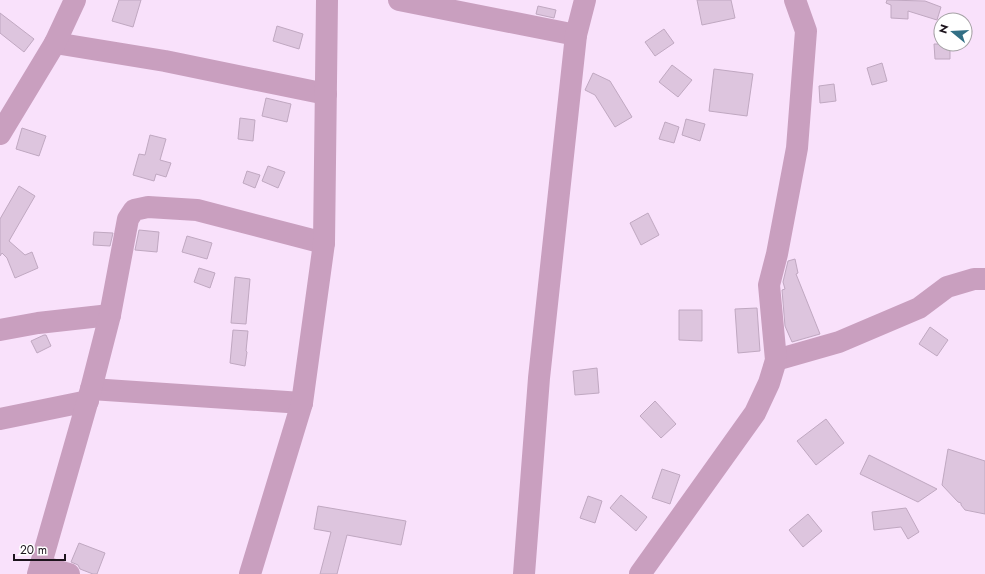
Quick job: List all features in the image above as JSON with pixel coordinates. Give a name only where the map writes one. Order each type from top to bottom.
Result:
[{"type":"street","points":[[0,134],[55,43],[74,0]]},
{"type":"street","points":[[250,574],[302,402],[324,243],[327,0]]},
{"type":"street","points":[[399,0],[576,35]]},
{"type":"street","points":[[524,574],[539,378],[576,35],[585,0]]},
{"type":"street","points":[[640,574],[755,413],[769,383],[776,360],[769,285],[777,254],[797,148],[806,31],[795,0]]},
{"type":"street","points":[[55,43],[165,61],[326,94]]},
{"type":"street","points":[[69,574],[39,570],[90,395],[110,315],[128,219],[134,210],[148,207],[197,210],[324,243]]},
{"type":"street","points":[[776,360],[840,342],[919,308],[947,287],[974,279],[985,279]]},
{"type":"street","points":[[0,330],[38,322],[110,315]]},
{"type":"street","points":[[0,419],[90,395],[302,402]]},
{"type":"building","points":[[119,0],[141,0],[133,27],[112,21]]},
{"type":"building","points":[[697,0],[731,0],[735,18],[702,25]]},
{"type":"building","points":[[887,0],[925,1],[941,7],[939,12],[933,12],[933,19],[908,11],[908,19],[891,18],[891,5],[886,3]]},
{"type":"building","points":[[538,6],[556,10],[554,18],[536,14]]},
{"type":"building","points":[[0,13],[34,39],[24,52],[0,33]]},
{"type":"building","points":[[277,26],[303,34],[299,49],[273,41]]},
{"type":"building","points":[[664,29],[674,43],[655,56],[645,42]]},
{"type":"building","points":[[935,52],[950,52],[950,59],[935,59]]},
{"type":"building","points":[[882,63],[887,81],[872,85],[867,68]]},
{"type":"building","points":[[672,65],[692,80],[678,97],[659,82]]},
{"type":"building","points":[[714,69],[753,74],[747,116],[709,111]]},
{"type":"building","points":[[593,73],[610,81],[632,117],[615,127],[595,95],[585,90]]},
{"type":"building","points":[[834,84],[836,101],[820,103],[819,86]]},
{"type":"building","points":[[266,98],[291,104],[287,122],[262,116]]},
{"type":"building","points":[[240,118],[255,120],[253,141],[238,139]]},
{"type":"building","points":[[686,119],[705,124],[700,141],[682,135]]},
{"type":"building","points":[[665,122],[679,127],[674,143],[659,139]]},
{"type":"building","points":[[22,128],[46,136],[39,156],[16,149]]},
{"type":"building","points":[[150,135],[166,139],[160,160],[171,163],[166,177],[156,174],[154,181],[133,175],[139,154],[145,155]]},
{"type":"building","points":[[268,166],[285,172],[278,188],[262,181]]},
{"type":"building","points":[[247,171],[260,175],[255,188],[243,183]]},
{"type":"building","points":[[19,186],[35,196],[9,241],[25,255],[32,252],[38,268],[15,278],[7,258],[2,253],[0,256],[0,219]]},
{"type":"building","points":[[648,213],[659,235],[641,245],[630,223]]},
{"type":"building","points":[[139,230],[159,232],[157,252],[135,250]]},
{"type":"building","points":[[94,232],[113,233],[110,246],[93,245]]},
{"type":"building","points":[[187,236],[212,243],[207,259],[182,252]]},
{"type":"building","points":[[795,259],[798,273],[796,274],[820,334],[792,342],[785,326],[782,290],[785,289],[783,282],[788,261]]},
{"type":"building","points":[[199,268],[215,273],[210,288],[194,282]]},
{"type":"building","points":[[235,277],[250,279],[246,324],[231,323]]},
{"type":"building","points":[[757,308],[760,351],[738,353],[735,309]]},
{"type":"building","points":[[679,310],[702,310],[702,341],[679,340]]},
{"type":"building","points":[[930,327],[948,340],[937,356],[919,344]]},
{"type":"building","points":[[233,330],[248,331],[245,366],[230,363]]},
{"type":"building","points":[[46,335],[51,346],[37,353],[31,341]]},
{"type":"building","points":[[597,368],[599,393],[575,395],[573,371]]},
{"type":"building","points":[[655,401],[676,424],[661,438],[640,416]]},
{"type":"building","points":[[826,419],[844,443],[816,465],[797,441]]},
{"type":"building","points":[[948,449],[985,461],[985,514],[965,510],[961,503],[958,502],[942,485]]},
{"type":"building","points":[[869,455],[937,489],[918,502],[860,474]]},
{"type":"building","points":[[662,469],[680,475],[670,504],[652,498]]},
{"type":"building","points":[[621,495],[647,517],[636,531],[610,508]]},
{"type":"building","points":[[588,496],[602,501],[595,523],[580,518]]},
{"type":"building","points":[[318,506],[406,521],[401,545],[347,535],[337,574],[320,574],[331,532],[314,529]]},
{"type":"building","points":[[906,508],[919,532],[908,539],[901,527],[874,530],[872,512]]},
{"type":"building","points":[[808,514],[822,531],[803,547],[789,530]]},
{"type":"building","points":[[79,543],[105,553],[97,574],[80,569],[78,565],[71,562]]}]
